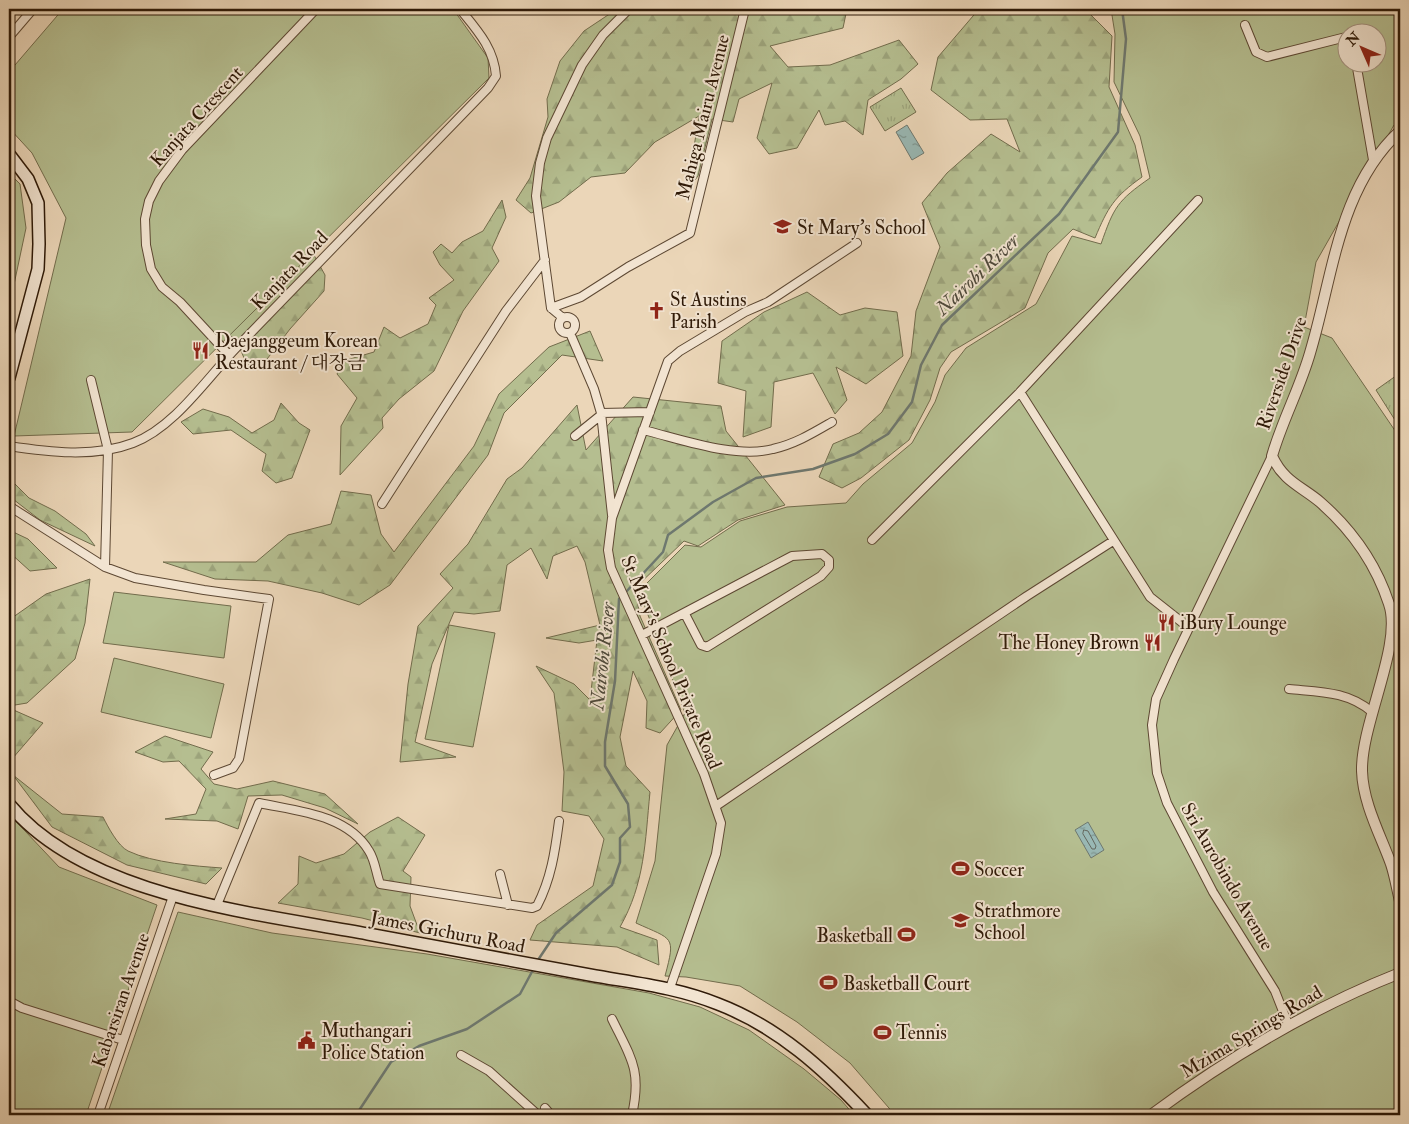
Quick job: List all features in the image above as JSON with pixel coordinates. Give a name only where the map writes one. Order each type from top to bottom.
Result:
[{"type":"main road","points":[[9,154],[28,179],[38,203],[39,244],[38,269],[9,378]]},
{"type":"main road","name":"James Gichuru Road","points":[[9,804],[40,834],[56,846],[89,864],[172,896],[535,965],[670,988],[718,1004],[778,1034],[818,1065],[867,1115]]},
{"type":"street","points":[[9,37],[34,9]]},
{"type":"street","name":"Kanjata Crescent","points":[[229,355],[180,302],[162,287],[151,269],[146,245],[145,218],[149,202],[159,181],[182,150],[316,9]]},
{"type":"street","name":"Kanjata Road","points":[[9,446],[74,452],[108,450],[133,443],[156,431],[174,416],[229,355],[488,88],[496,76],[492,53],[482,35],[460,9]]},
{"type":"street","points":[[563,318],[551,308],[536,196],[540,163],[547,138],[582,65],[603,35],[629,9]]},
{"type":"street","name":"Mahiga Mairu Avenue","points":[[551,308],[581,297],[628,267],[690,233],[745,9]]},
{"type":"street","points":[[1245,25],[1256,52],[1267,57],[1336,40]]},
{"type":"street","points":[[1358,72],[1373,160]]},
{"type":"street","name":"Riverside Drive","points":[[1188,627],[1272,456],[1310,352],[1341,233],[1357,191],[1373,160],[1400,131]]},
{"type":"street","points":[[872,540],[1020,392],[1198,200]]},
{"type":"street","name":"St Mary's School Private Road","points":[[670,988],[716,854],[721,823],[716,806],[608,560],[612,518],[663,371],[668,362],[674,356],[746,312],[768,302],[857,243]]},
{"type":"street","points":[[382,504],[506,311],[545,260]]},
{"type":"street","points":[[570,317],[575,322],[575,329],[570,334],[566,334],[559,329],[558,325],[563,318],[570,317]]},
{"type":"street","points":[[570,334],[594,389],[601,414],[612,518]]},
{"type":"street","points":[[91,380],[108,450],[105,568]]},
{"type":"street","points":[[1020,392],[1150,598],[1188,627]]},
{"type":"street","points":[[575,436],[601,414],[650,412]]},
{"type":"street","points":[[643,430],[729,450],[751,451],[771,450],[789,444],[805,438],[832,422]]},
{"type":"street","points":[[1272,456],[1278,469],[1289,481],[1319,502],[1363,550],[1375,569],[1396,622],[1364,750],[1364,785],[1400,901]]},
{"type":"street","points":[[9,506],[105,568],[135,578],[269,599],[239,759],[233,768],[214,775]]},
{"type":"street","points":[[716,806],[1042,585],[1113,541]]},
{"type":"street","points":[[642,635],[685,614],[739,582],[792,556],[817,554],[829,560],[829,567],[821,576],[707,647],[701,645],[685,614]]},
{"type":"street","name":"Sri Aurobindo Avenue","points":[[1188,627],[1156,699],[1152,725],[1157,773],[1167,803],[1213,892],[1275,991],[1288,1024]]},
{"type":"street","points":[[1288,689],[1338,693],[1354,700],[1372,712]]},
{"type":"street","points":[[217,905],[259,803],[322,817],[343,826],[369,850],[380,884],[532,908],[537,906],[553,865],[559,821]]},
{"type":"street","points":[[500,874],[508,904]]},
{"type":"street","name":"Kabarsiran Avenue","points":[[98,1115],[172,896]]},
{"type":"street","name":"Mzima Springs Road","points":[[1151,1115],[1288,1024],[1351,992],[1400,972]]},
{"type":"street","points":[[9,1002],[123,1040]]},
{"type":"street","points":[[612,1019],[636,1068],[637,1092],[632,1115]]},
{"type":"street","points":[[461,1055],[489,1071],[538,1115]]},
{"type":"street","points":[[545,1108],[551,1115]]},
{"type":"green space","points":[[63,9],[453,9],[488,58],[489,78],[132,432],[14,436],[66,218],[32,153],[9,128],[9,72]]},
{"type":"green space","points":[[617,9],[777,9],[779,13],[786,9],[847,9],[843,28],[770,46],[788,67],[830,65],[899,40],[918,64],[901,79],[868,100],[863,135],[845,121],[825,125],[819,110],[797,148],[769,154],[757,138],[772,83],[739,99],[733,122],[712,119],[698,176],[687,190],[699,116],[655,142],[625,173],[591,177],[559,202],[531,213],[516,200],[530,178],[548,117],[547,99],[560,61],[584,31]]},
{"type":"green space","points":[[979,9],[1085,9],[1112,36],[1109,87],[1135,145],[1142,177],[1113,203],[1095,238],[1073,229],[1048,253],[1025,308],[951,352],[940,368],[930,400],[909,440],[861,478],[842,488],[819,477],[833,444],[859,433],[882,412],[911,356],[916,311],[940,247],[922,203],[947,173],[991,134],[1020,152],[1007,119],[970,120],[931,90],[938,57]]},
{"type":"green space","points":[[1111,9],[1400,9],[1400,121],[1394,125],[1316,262],[1304,327],[1332,338],[1400,438],[1400,1115],[895,1115],[850,1063],[797,1022],[740,986],[686,977],[665,976],[670,953],[668,940],[664,936],[636,923],[655,861],[667,745],[685,713],[639,591],[685,545],[701,547],[740,521],[787,507],[846,503],[863,484],[912,443],[935,402],[945,375],[966,348],[1036,304],[1072,236],[1101,244],[1110,221],[1123,199],[1150,178],[1140,136],[1114,82],[1115,34]]},
{"type":"green space","points":[[901,88],[916,112],[885,131],[870,107]]},
{"type":"green space","points":[[9,173],[20,184],[26,228],[9,308]]},
{"type":"green space","points":[[502,200],[506,217],[492,248],[499,261],[463,311],[434,371],[399,399],[382,418],[383,428],[340,475],[341,426],[357,398],[337,374],[343,361],[374,352],[384,327],[400,338],[428,324],[436,305],[429,298],[454,280],[440,265],[433,252],[441,244],[452,253],[462,242],[483,231]]},
{"type":"green space","points":[[310,248],[325,275],[324,291],[290,329],[264,363],[247,365],[236,339],[210,324]]},
{"type":"green space","points":[[807,292],[840,315],[865,308],[897,312],[903,356],[866,384],[836,367],[847,400],[835,414],[813,373],[774,382],[771,427],[743,437],[746,391],[718,383],[722,341],[764,312]]},
{"type":"green space","points":[[590,331],[603,361],[562,355],[504,413],[488,455],[390,585],[359,605],[322,593],[268,581],[215,579],[163,562],[256,562],[288,535],[331,524],[341,491],[371,495],[381,534],[394,552],[474,446],[499,394],[549,347]]},
{"type":"green space","points":[[1400,373],[1400,428],[1376,390]]},
{"type":"green space","points":[[633,397],[721,406],[726,431],[785,505],[738,520],[698,546],[684,541],[635,588],[640,616],[681,710],[660,733],[646,728],[647,701],[633,671],[620,737],[626,766],[650,792],[645,845],[639,878],[635,894],[620,927],[657,940],[659,965],[617,947],[530,940],[537,925],[593,886],[604,839],[589,816],[562,811],[564,772],[554,693],[536,666],[574,684],[590,700],[597,640],[579,643],[546,638],[600,625],[585,562],[577,546],[553,556],[547,579],[531,548],[507,565],[500,611],[474,614],[454,612],[432,664],[415,742],[456,757],[400,762],[408,684],[418,626],[453,588],[440,574],[468,544],[507,479],[522,468],[577,405],[586,450]]},
{"type":"green space","points":[[281,403],[299,423],[310,430],[292,478],[276,483],[262,471],[266,454],[231,430],[193,434],[181,422],[203,409],[229,417],[252,433],[274,420]]},
{"type":"green space","points":[[9,478],[29,498],[55,511],[86,534],[95,546],[40,520],[9,496]]},
{"type":"green space","points":[[9,530],[28,539],[57,568],[30,571],[9,552]]},
{"type":"green space","points":[[90,579],[85,623],[75,659],[27,703],[9,706],[9,620],[46,594]]},
{"type":"green space","points":[[114,592],[231,606],[224,658],[103,643]]},
{"type":"green space","points":[[449,625],[495,633],[473,747],[425,739]]},
{"type":"green space","points":[[114,658],[224,684],[211,738],[101,712]]},
{"type":"green space","points":[[9,708],[43,723],[12,759],[9,757]]},
{"type":"green space","points":[[165,736],[213,752],[201,769],[214,784],[237,789],[273,781],[325,794],[358,824],[325,808],[282,795],[248,796],[238,829],[217,821],[165,819],[196,814],[206,789],[179,761],[163,762],[135,752]]},
{"type":"green space","points":[[13,775],[62,814],[103,817],[117,841],[128,851],[162,861],[222,868],[206,884],[127,865],[52,827]]},
{"type":"green space","points":[[9,814],[59,867],[157,905],[86,1115],[9,1115]]},
{"type":"green space","points":[[398,817],[425,835],[403,871],[411,877],[410,906],[420,933],[362,918],[278,903],[298,884],[299,856],[316,863],[344,854],[370,832]]},
{"type":"green space","points":[[178,912],[272,933],[427,954],[649,993],[700,1007],[749,1030],[804,1069],[841,1100],[854,1115],[107,1115]]},
{"type":"water","points":[[907,125],[924,153],[912,160],[896,132]]},
{"type":"water","points":[[1088,822],[1104,850],[1091,858],[1075,830]]},
{"type":"waterway","name":"Nairobi River","points":[[625,593],[663,552],[668,535],[713,502],[756,478],[813,469],[855,454],[888,434],[912,402],[921,365],[942,325],[1059,214],[1118,132],[1126,39],[1122,9]]},
{"type":"waterway","name":"Nairobi River","points":[[536,963],[556,933],[612,885],[620,862],[620,838],[630,827],[628,804],[605,766],[605,742],[615,681],[619,599],[621,597]]},
{"type":"waterway","name":"Nairobi River","points":[[356,1115],[391,1062],[419,1046],[467,1029],[520,994],[534,968]]},
{"type":"place","name":"St Mary's School","points":[[783,227]]},
{"type":"place","name":"St Austins Parish","points":[[656,310]]},
{"type":"place","name":"Daejanggeum Korean Restaurant / 대장금","points":[[201,351]]},
{"type":"place","name":"iBury Lounge","points":[[1166,622]]},
{"type":"place","name":"The Honey Brown","points":[[1153,642]]},
{"type":"place","name":"Soccer","points":[[960,869]]},
{"type":"place","name":"Strathmore School","points":[[960,921]]},
{"type":"place","name":"Basketball","points":[[907,935]]},
{"type":"place","name":"Basketball Court","points":[[829,983]]},
{"type":"place","name":"Tennis","points":[[882,1032]]},
{"type":"place","name":"Muthangari Police Station","points":[[307,1041]]}]
